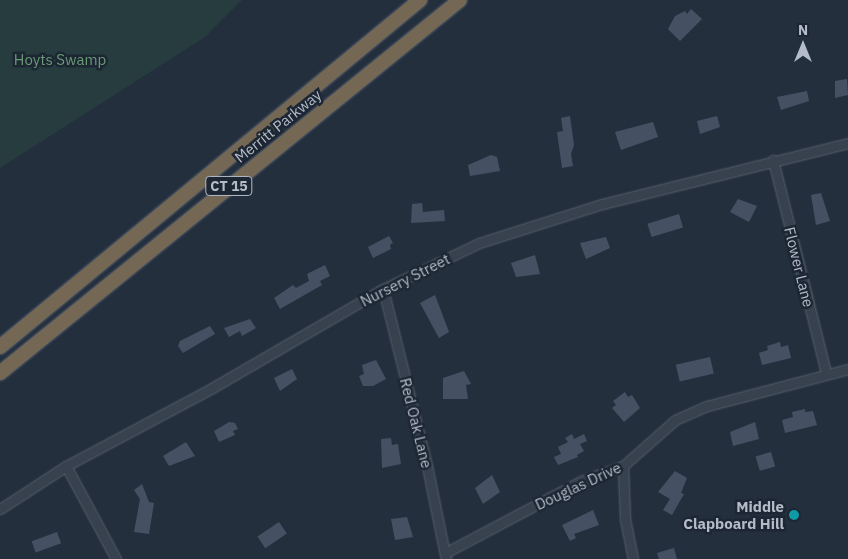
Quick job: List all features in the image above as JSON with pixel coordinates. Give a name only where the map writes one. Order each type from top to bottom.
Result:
[{"type":"highway","name":"Merritt Parkway","points":[[0,347],[420,0]]},
{"type":"highway","name":"Merritt Parkway","points":[[0,373],[460,0]]},
{"type":"street","name":"Nursery Street","points":[[0,509],[66,466],[212,388],[382,289],[510,231],[602,204],[773,160],[848,143]]},
{"type":"street","name":"Flower Lane","points":[[773,160],[826,373]]},
{"type":"street","name":"Red Oak Lane","points":[[382,289],[427,466],[445,556]]},
{"type":"street","name":"Douglas Drive","points":[[445,556],[581,482],[624,466],[674,420],[708,406],[826,373],[848,369]]},
{"type":"street","points":[[66,466],[116,559]]},
{"type":"street","points":[[624,466],[625,518],[633,559]]},
{"type":"green space","name":"Hoyts Swamp","points":[[0,0],[242,0],[205,37],[0,168]]},
{"type":"building","points":[[691,9],[702,19],[680,41],[668,29],[675,16],[685,11],[687,14]]},
{"type":"building","points":[[847,79],[848,95],[835,98],[835,81]]},
{"type":"building","points":[[807,91],[809,101],[781,110],[777,97]]},
{"type":"building","points":[[570,116],[574,145],[571,154],[573,166],[562,168],[557,132],[563,131],[561,118]]},
{"type":"building","points":[[717,116],[720,127],[700,134],[697,121]]},
{"type":"building","points":[[653,122],[658,137],[621,150],[615,132]]},
{"type":"building","points":[[491,155],[497,157],[500,171],[470,176],[468,165]]},
{"type":"building","points":[[821,193],[830,221],[816,225],[811,195]]},
{"type":"building","points":[[738,199],[757,206],[749,222],[730,212]]},
{"type":"building","points":[[422,203],[423,212],[444,210],[445,221],[411,223],[412,204]]},
{"type":"building","points":[[679,214],[683,227],[652,237],[647,224]]},
{"type":"building","points":[[389,236],[393,243],[390,245],[391,249],[373,258],[368,247]]},
{"type":"building","points":[[606,237],[610,248],[586,259],[580,243]]},
{"type":"building","points":[[535,255],[540,274],[516,277],[511,263]]},
{"type":"building","points":[[325,265],[330,276],[320,281],[322,285],[280,309],[274,298],[293,285],[296,288],[309,281],[307,274]]},
{"type":"building","points":[[435,295],[449,332],[439,338],[420,303]]},
{"type":"building","points":[[250,319],[256,328],[242,336],[240,331],[229,337],[224,328]]},
{"type":"building","points":[[210,326],[215,334],[183,353],[178,346],[180,341]]},
{"type":"building","points":[[780,342],[781,347],[788,345],[791,358],[762,365],[759,353],[768,350],[767,346]]},
{"type":"building","points":[[710,357],[714,374],[680,381],[676,365]]},
{"type":"building","points":[[376,360],[386,379],[373,386],[363,386],[359,376],[364,374],[362,365]]},
{"type":"building","points":[[292,369],[297,379],[280,391],[274,378]]},
{"type":"building","points":[[464,371],[471,384],[466,385],[468,399],[443,399],[443,378]]},
{"type":"building","points":[[625,392],[628,397],[632,395],[640,408],[624,422],[612,408],[616,405],[613,401]]},
{"type":"building","points":[[805,409],[805,412],[813,411],[817,425],[785,433],[782,420],[793,417],[792,412]]},
{"type":"building","points":[[229,422],[235,423],[238,429],[233,431],[235,435],[219,442],[214,431]]},
{"type":"building","points":[[755,422],[759,439],[733,446],[730,432]]},
{"type":"building","points":[[572,434],[574,439],[584,434],[587,441],[580,444],[584,451],[577,455],[578,457],[558,465],[554,457],[561,454],[558,447],[568,442],[565,438]]},
{"type":"building","points":[[391,438],[392,445],[398,444],[401,464],[382,468],[381,439]]},
{"type":"building","points":[[186,442],[195,456],[169,466],[163,456]]},
{"type":"building","points":[[771,452],[775,466],[760,471],[756,456]]},
{"type":"building","points":[[675,471],[687,478],[681,493],[684,494],[672,515],[663,510],[670,499],[658,492]]},
{"type":"building","points":[[492,475],[500,492],[483,504],[475,488]]},
{"type":"building","points":[[142,484],[149,502],[154,503],[149,534],[134,532],[140,499],[134,490]]},
{"type":"building","points":[[593,510],[599,525],[574,534],[576,538],[570,541],[562,525]]},
{"type":"building","points":[[407,517],[413,537],[395,540],[391,519]]},
{"type":"building","points":[[279,522],[287,534],[265,548],[257,537]]},
{"type":"building","points":[[57,532],[61,543],[36,553],[32,541]]},
{"type":"building","points":[[674,548],[677,559],[659,559],[657,553]]},
{"type":"place","name":"Middle Clapboard Hill","points":[[794,515]]}]
